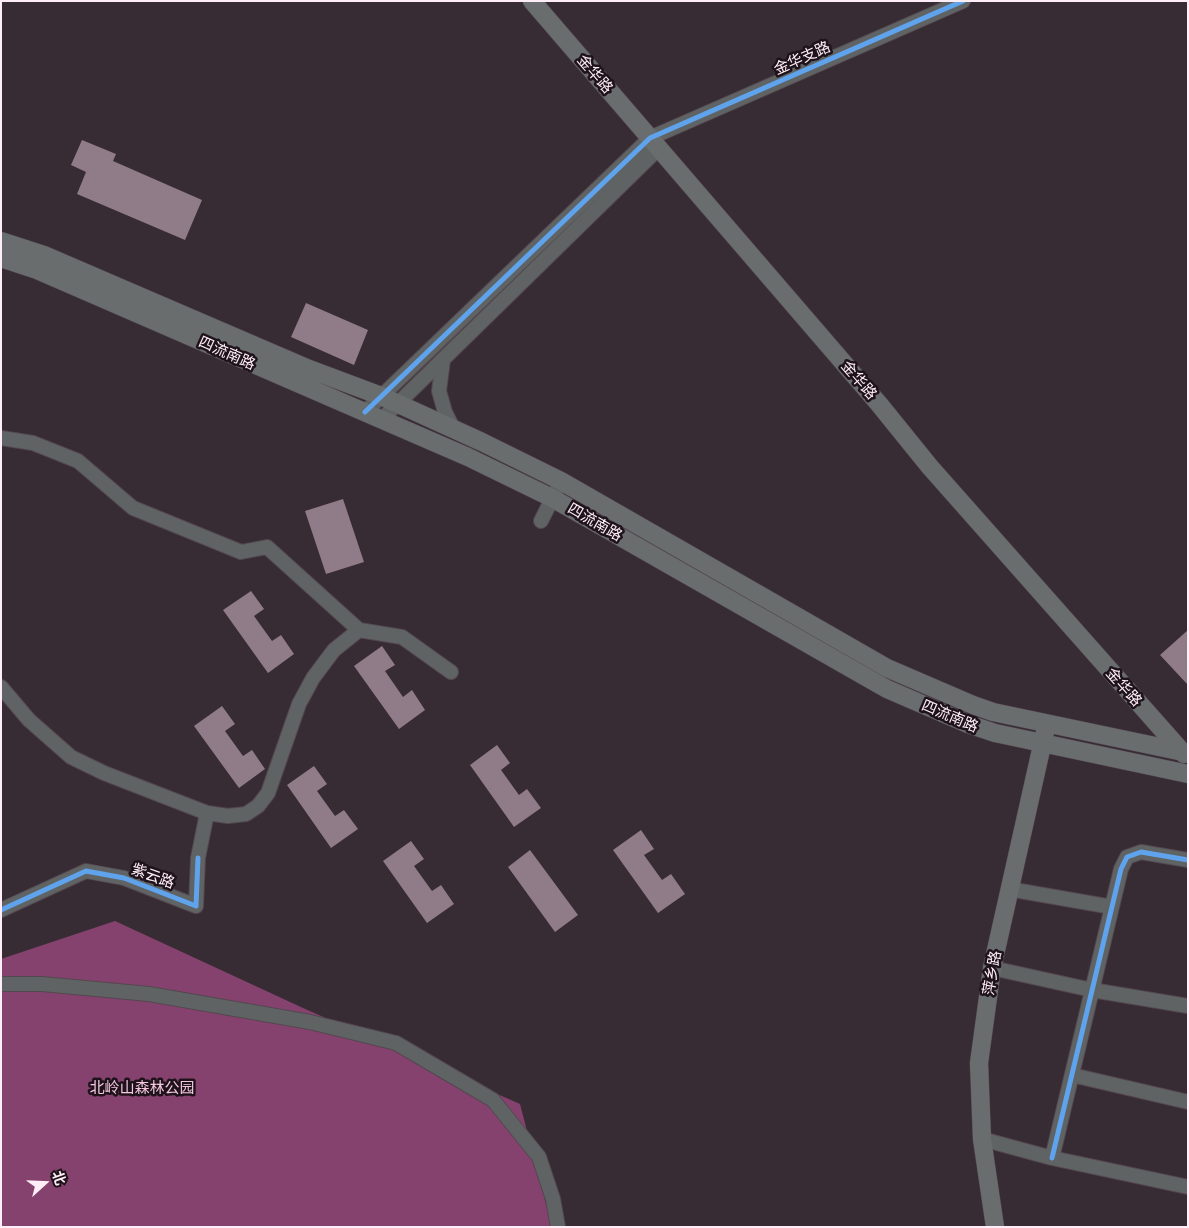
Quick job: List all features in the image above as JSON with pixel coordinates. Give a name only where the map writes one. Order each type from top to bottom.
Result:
[{"type":"main road","name":"金华路","points":[[532,1],[873,396],[930,467],[1186,755]]},
{"type":"main road","name":"四流南路","points":[[1,241],[44,255],[309,369],[381,396],[453,428],[561,481],[888,668],[973,705],[1047,724],[1186,755]]},
{"type":"main road","name":"四流南路","points":[[1,258],[37,270],[382,419],[552,498],[887,689],[968,724],[994,733],[1044,742],[1188,774]]},
{"type":"main road","name":"萍乡路","points":[[994,1227],[982,1139],[979,1063],[992,968],[1047,724]]},
{"type":"street","name":"金华支路","points":[[382,419],[443,360],[654,143],[963,1]]},
{"type":"street","points":[[365,412],[654,143]]},
{"type":"street","points":[[443,360],[440,391],[444,412],[453,428]]},
{"type":"street","points":[[1,438],[33,443],[78,461],[133,508],[241,552],[267,548],[359,630],[402,637],[452,672]]},
{"type":"street","points":[[541,521],[561,481]]},
{"type":"street","points":[[1,688],[29,720],[71,756],[104,773],[207,813],[228,816],[246,814],[258,806],[268,793],[299,704],[313,678],[334,650],[359,630]]},
{"type":"street","name":"紫云路","points":[[1,910],[86,871],[124,878],[196,906],[198,858],[207,813]]},
{"type":"street","points":[[1052,1158],[1121,869],[1127,857],[1141,852],[1188,860]]},
{"type":"street","points":[[1009,889],[1112,907]]},
{"type":"street","points":[[992,968],[1092,990],[1188,1006]]},
{"type":"street","points":[[1,984],[42,984],[149,994],[310,1022],[396,1043],[493,1100],[539,1157],[553,1199],[558,1227]]},
{"type":"street","points":[[1072,1075],[1188,1102]]},
{"type":"street","points":[[982,1139],[1052,1158],[1188,1187]]},
{"type":"green space","name":"北岭山森林公园","points":[[115,921],[303,1008],[520,1104],[552,1227],[1,1227],[1,959]]},
{"type":"building","points":[[82,140],[116,154],[113,161],[202,200],[185,240],[77,194],[86,172],[71,165]]},
{"type":"building","points":[[306,303],[368,330],[354,365],[291,337]]},
{"type":"building","points":[[343,499],[364,562],[326,574],[305,511]]},
{"type":"building","points":[[251,591],[264,609],[254,616],[272,641],[281,635],[294,654],[268,673],[223,610]]},
{"type":"building","points":[[1188,630],[1188,685],[1160,655]]},
{"type":"building","points":[[382,646],[395,665],[385,671],[403,697],[412,690],[425,710],[399,729],[354,666]]},
{"type":"building","points":[[222,706],[235,724],[225,731],[243,756],[252,750],[265,769],[239,788],[194,726]]},
{"type":"building","points":[[497,745],[510,763],[501,770],[519,795],[527,789],[541,808],[514,827],[470,765]]},
{"type":"building","points":[[314,766],[327,784],[317,791],[335,816],[344,810],[358,829],[331,848],[287,785]]},
{"type":"building","points":[[641,830],[654,849],[644,855],[662,880],[671,874],[685,894],[658,913],[613,850]]},
{"type":"building","points":[[411,841],[424,859],[414,866],[432,891],[441,885],[454,904],[427,923],[383,861]]},
{"type":"building","points":[[530,850],[578,915],[555,932],[508,867]]},
{"type":"cycle path","points":[[365,412],[650,138],[963,1]]},
{"type":"cycle path","points":[[1052,1158],[1121,869],[1127,857],[1141,852],[1188,860]]},
{"type":"cycle path","points":[[1,910],[86,871],[124,878],[196,906],[198,858]]}]
